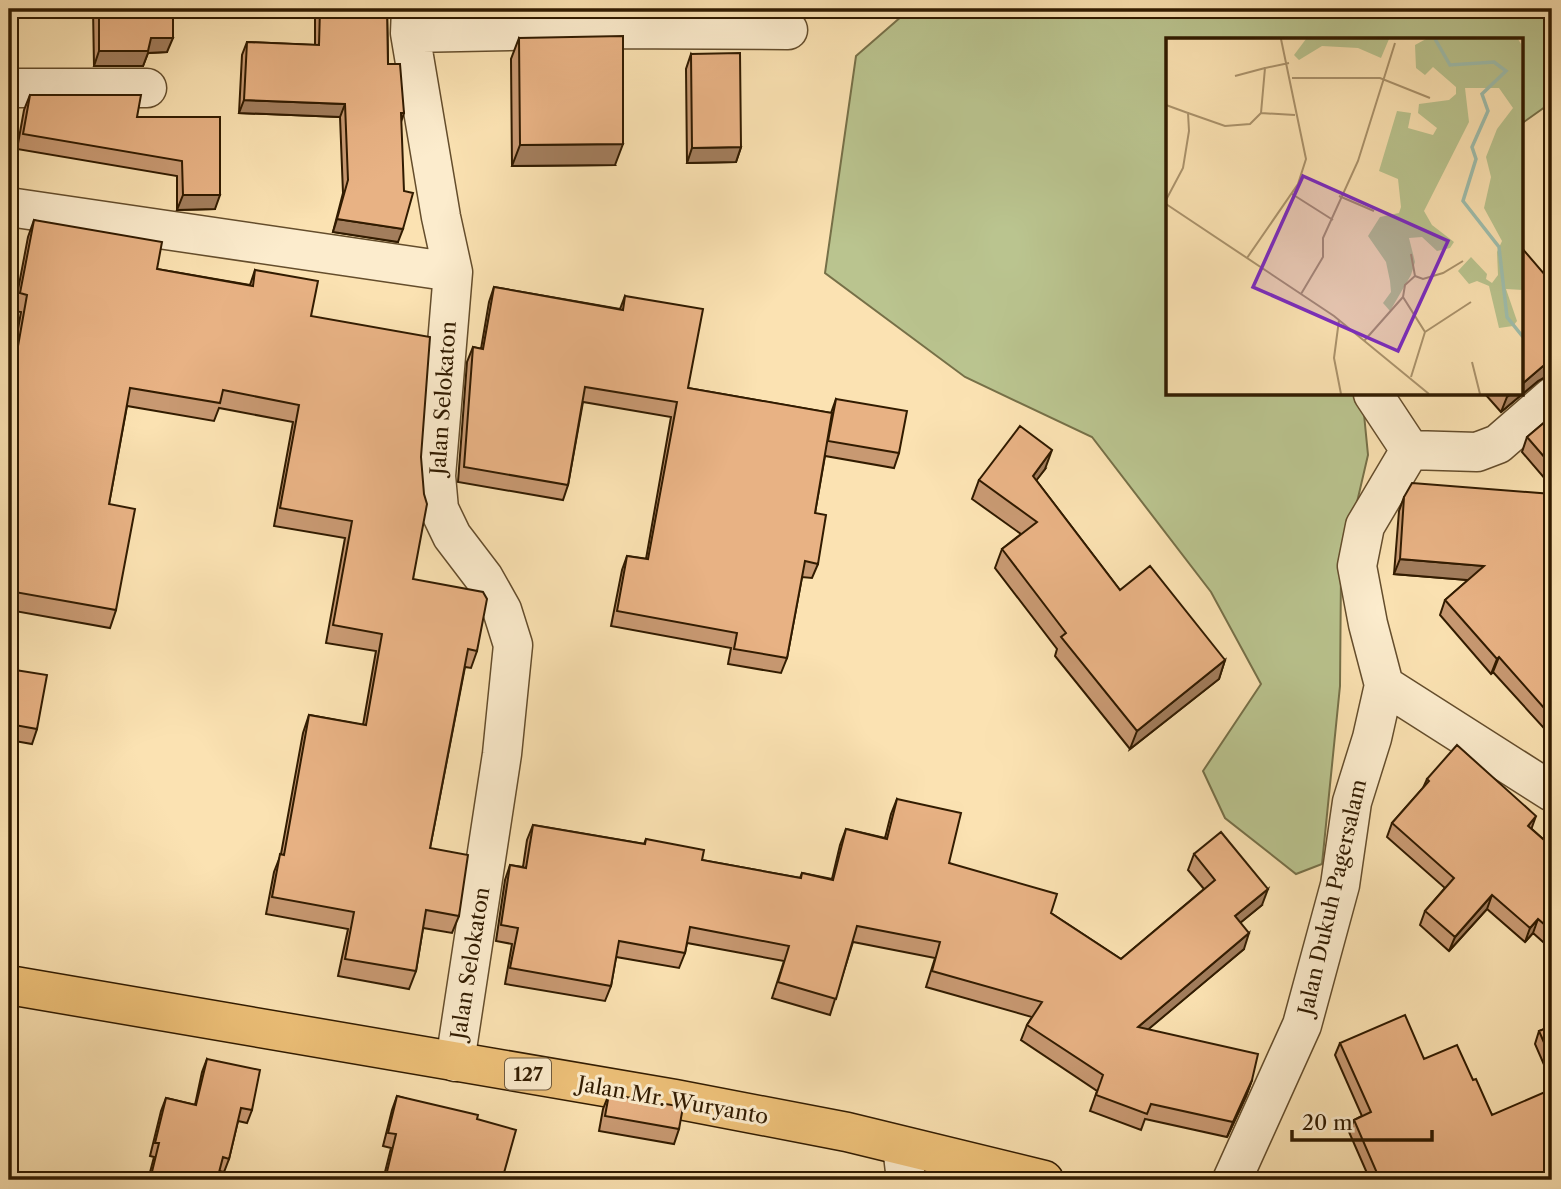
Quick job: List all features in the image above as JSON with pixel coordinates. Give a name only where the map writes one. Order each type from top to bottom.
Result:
[{"type":"main road","name":"Jalan Mr. Wuryanto","points":[[9,985],[675,1099],[847,1132],[904,1163],[1044,1180]]},
{"type":"street","points":[[410,21],[601,29],[788,30]]},
{"type":"street","name":"Jalan Selokaton","points":[[410,21],[441,217],[453,272],[436,476],[439,509],[452,536],[484,578],[502,610],[513,645],[502,754],[455,1062]]},
{"type":"street","points":[[9,88],[147,88]]},
{"type":"street","points":[[9,207],[453,272]]},
{"type":"street","points":[[1374,396],[1410,450],[1476,452],[1498,444],[1552,397]]},
{"type":"street","name":"Jalan Dukuh Pagersalam","points":[[1232,1180],[1302,1025],[1340,885],[1352,802],[1373,738],[1384,685],[1368,624],[1357,566],[1365,526],[1410,450]]},
{"type":"street","points":[[1384,685],[1552,792]]},
{"type":"green space","points":[[910,9],[1552,9],[1552,102],[1522,123],[1522,38],[1166,38],[1166,396],[1362,396],[1368,455],[1341,571],[1340,686],[1322,864],[1296,874],[1225,818],[1203,771],[1261,684],[1211,592],[1092,437],[965,377],[825,273],[856,56]]},
{"type":"building","points":[[99,9],[173,9],[173,38],[151,38],[148,51],[99,51]]},
{"type":"building","points":[[320,9],[387,9],[388,64],[400,64],[404,113],[401,113],[404,191],[413,193],[403,229],[337,219],[348,180],[345,104],[244,100],[247,42],[319,45]]},
{"type":"building","points":[[623,36],[623,144],[520,145],[519,38]]},
{"type":"building","points":[[740,53],[741,147],[692,148],[691,54]]},
{"type":"building","points":[[30,95],[141,95],[137,117],[220,117],[220,195],[183,195],[182,161],[23,134]]},
{"type":"building","points":[[34,220],[162,242],[157,269],[253,286],[255,270],[318,281],[311,316],[430,337],[421,457],[427,504],[413,579],[483,592],[487,599],[477,651],[468,649],[430,848],[468,855],[459,916],[426,910],[416,971],[345,959],[354,912],[272,897],[280,854],[284,855],[309,715],[366,725],[382,634],[333,625],[352,521],[280,508],[299,405],[223,390],[220,403],[130,388],[109,504],[135,509],[116,610],[9,591],[9,397],[27,295],[20,293]]},
{"type":"building","points":[[1522,248],[1552,283],[1552,361],[1522,384]]},
{"type":"building","points":[[494,287],[623,310],[625,296],[703,309],[688,388],[832,413],[815,513],[826,515],[818,564],[805,561],[787,658],[734,649],[737,633],[617,611],[627,556],[648,559],[677,402],[585,387],[568,485],[464,467],[473,347],[483,349]]},
{"type":"building","points":[[836,399],[907,411],[899,453],[828,441]]},
{"type":"building","points":[[1552,416],[1552,466],[1527,437]]},
{"type":"building","points":[[1020,426],[1052,450],[1033,476],[1120,590],[1150,566],[1225,660],[1137,731],[1061,637],[1066,633],[1002,549],[1037,522],[979,480]]},
{"type":"building","points":[[1412,483],[1552,494],[1552,717],[1445,600],[1484,566],[1400,559],[1404,497]]},
{"type":"building","points":[[9,669],[47,675],[37,729],[9,724]]},
{"type":"building","points":[[1457,745],[1536,816],[1528,826],[1552,847],[1552,931],[1538,919],[1530,928],[1492,895],[1455,937],[1425,911],[1454,878],[1392,823]]},
{"type":"building","points":[[897,799],[961,813],[949,863],[1057,894],[1051,913],[1121,959],[1215,880],[1194,854],[1221,832],[1268,889],[1235,916],[1249,933],[1138,1027],[1258,1054],[1252,1080],[1233,1122],[1151,1104],[1147,1114],[1096,1095],[1103,1075],[1027,1025],[1042,1002],[932,971],[940,942],[857,926],[836,999],[778,982],[789,946],[690,927],[685,953],[619,941],[611,986],[510,968],[518,928],[501,925],[510,865],[526,868],[533,825],[645,844],[646,839],[704,850],[702,860],[801,878],[802,873],[833,880],[846,829],[887,839]]},
{"type":"building","points":[[1405,1015],[1424,1059],[1457,1045],[1492,1115],[1552,1089],[1552,1180],[1380,1180],[1354,1120],[1371,1112],[1340,1043]]},
{"type":"building","points":[[1552,1026],[1552,1061],[1539,1031]]},
{"type":"building","points":[[207,1059],[260,1070],[252,1110],[241,1108],[229,1159],[223,1157],[217,1180],[150,1180],[159,1143],[155,1143],[166,1098],[196,1105]]},
{"type":"building","points":[[609,1094],[683,1107],[679,1129],[605,1116]]},
{"type":"building","points":[[397,1096],[478,1115],[477,1119],[516,1130],[502,1180],[385,1180],[396,1134],[388,1133]]}]
